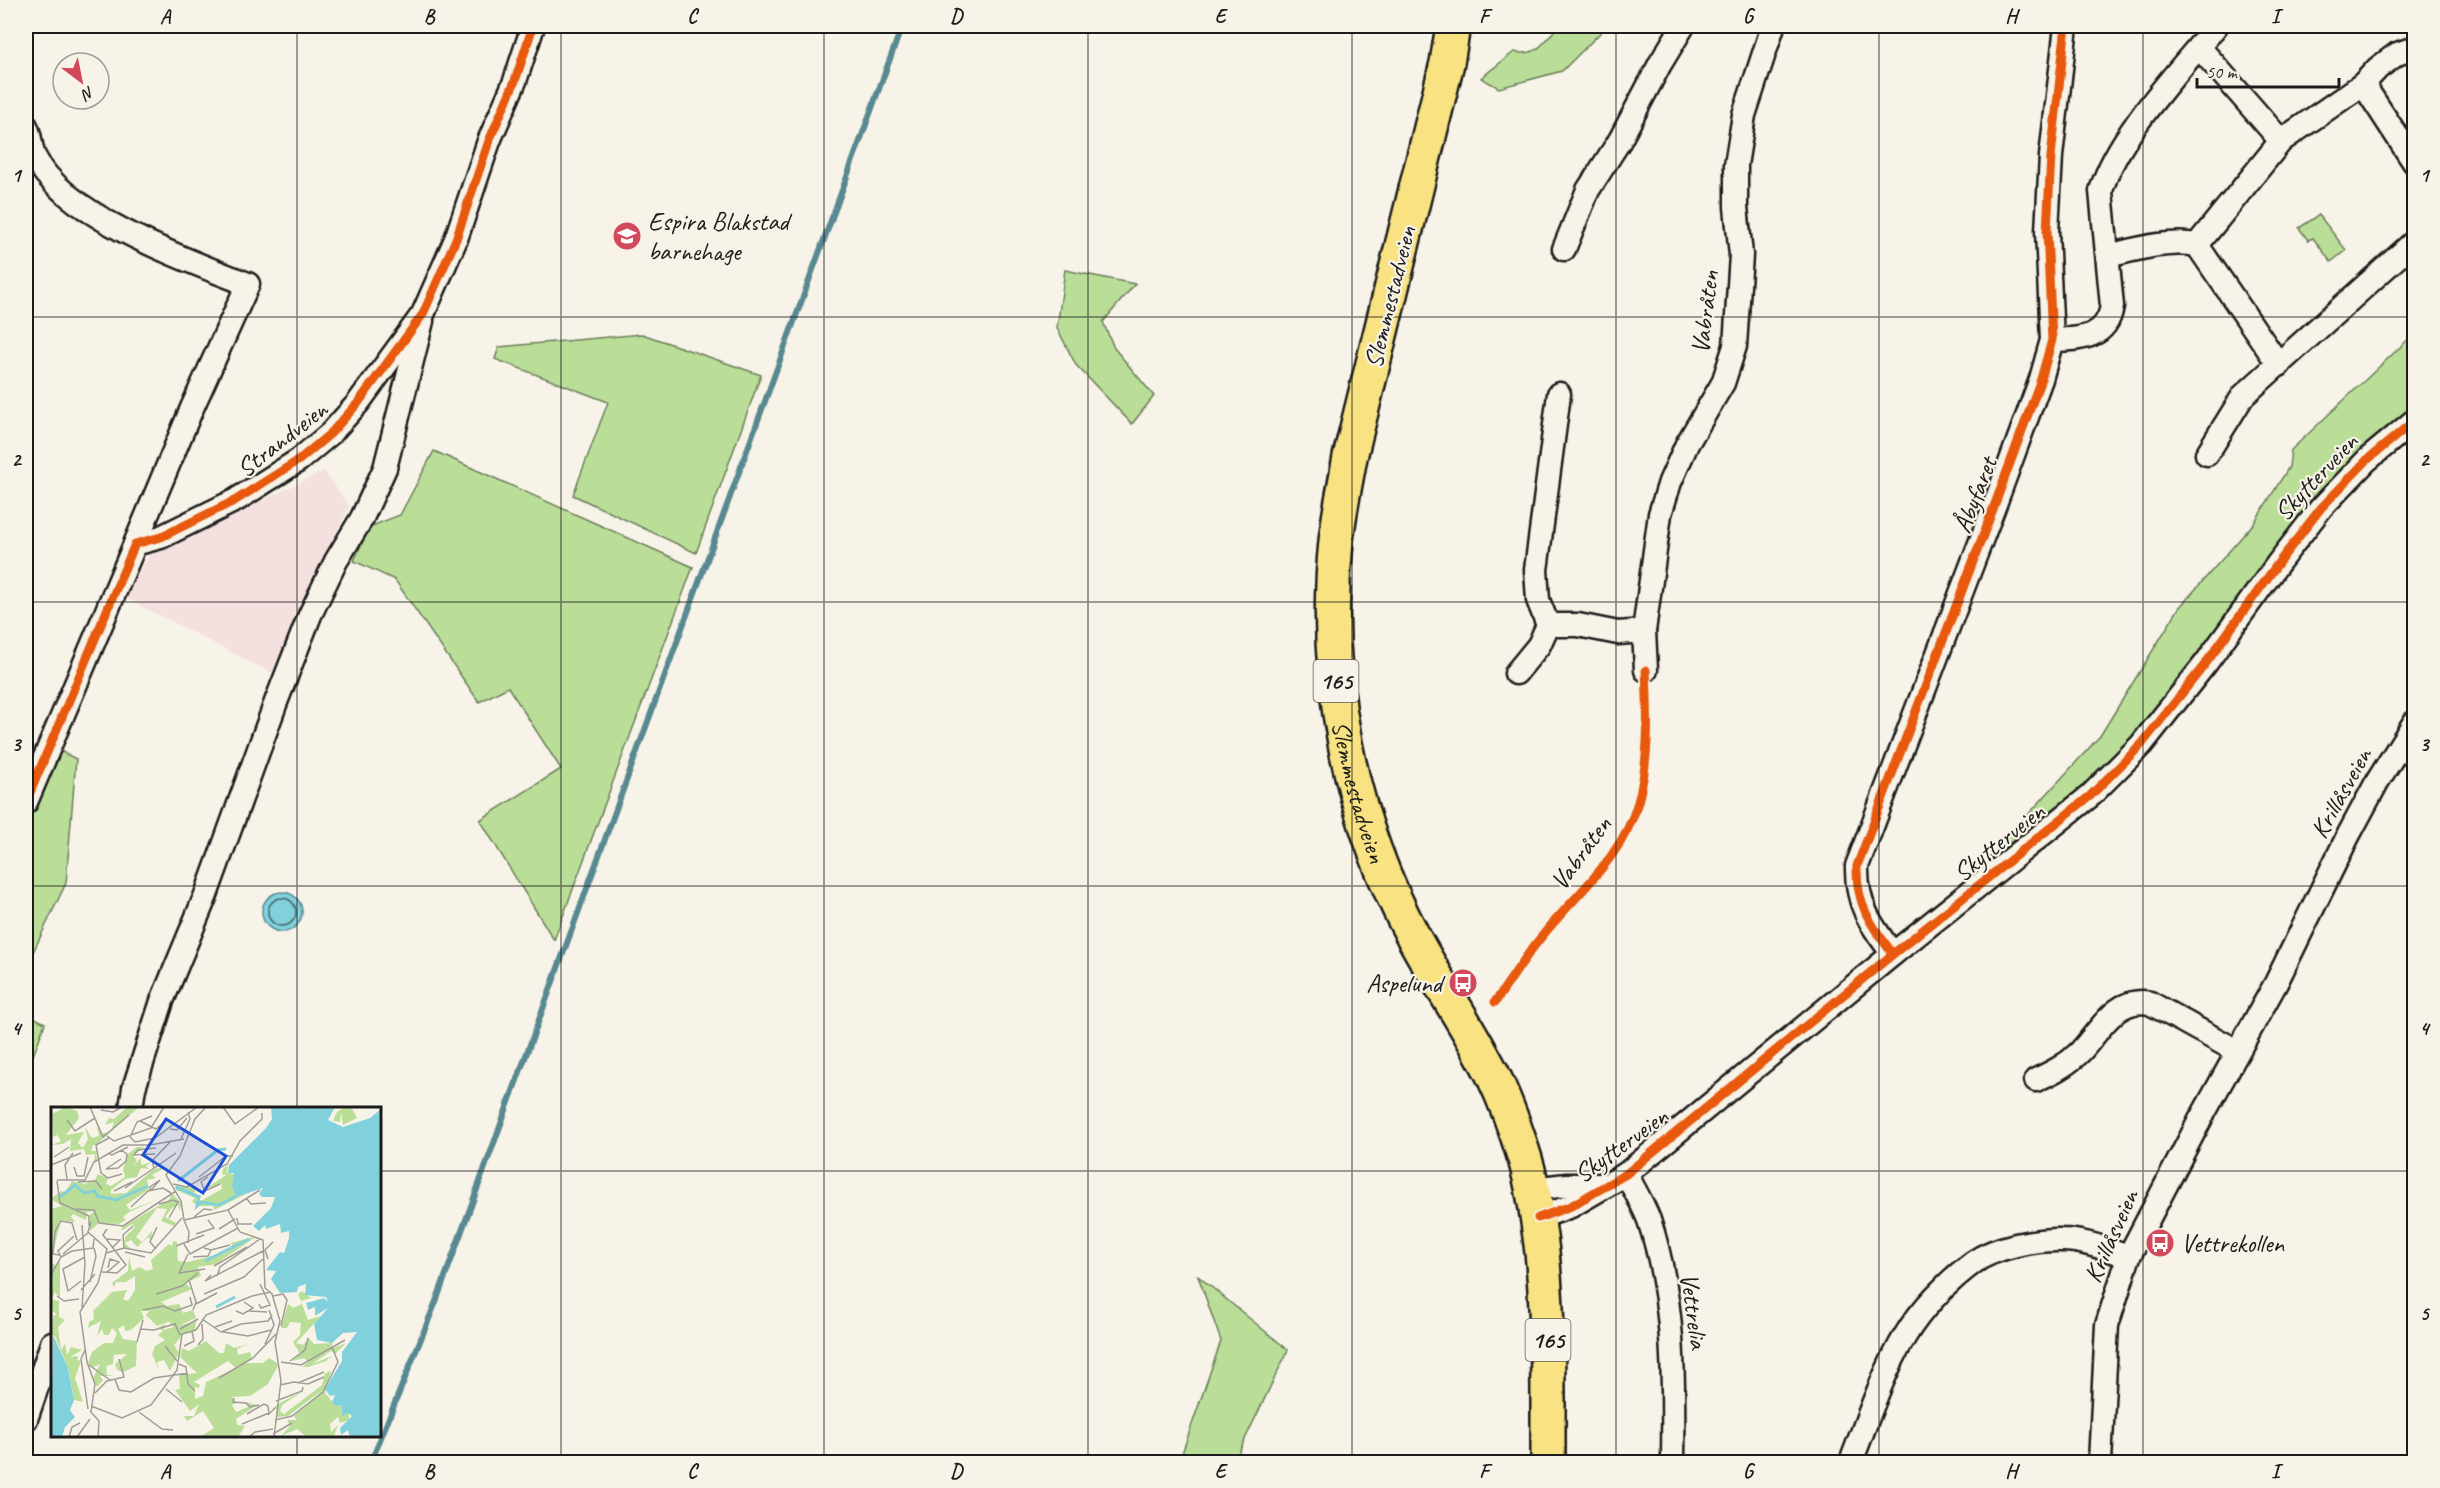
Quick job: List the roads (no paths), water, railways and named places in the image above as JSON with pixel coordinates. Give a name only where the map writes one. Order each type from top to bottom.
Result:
[{"type":"main road","name":"Slemmestadveien","points":[[1454,26],[1447,63],[1350,458],[1336,542],[1333,609],[1335,667],[1343,735],[1357,798],[1381,868],[1414,939],[1493,1075],[1526,1162],[1535,1204],[1548,1307],[1548,1462]]},
{"type":"street","name":"Strandveien","points":[[135,544],[161,537],[237,500],[299,460],[330,434],[358,403],[423,314],[456,239],[489,141],[515,81],[533,26]]},
{"type":"street","points":[[1564,249],[1588,190],[1620,140],[1683,26]]},
{"type":"street","name":"Vabråten","points":[[1646,670],[1644,631],[1660,514],[1670,482],[1688,444],[1723,383],[1735,346],[1741,255],[1736,207],[1736,165],[1744,115],[1773,26]]},
{"type":"street","name":"Åbyfaret","points":[[1893,954],[1875,931],[1856,889],[1857,866],[1995,504],[2041,379],[2052,340],[2047,231],[2051,156],[2066,26]]},
{"type":"street","points":[[2052,340],[2089,336],[2103,328],[2110,319],[2112,306],[2101,191],[2106,175],[2123,145],[2216,26]]},
{"type":"street","points":[[2199,47],[2281,141]]},
{"type":"street","points":[[2197,245],[2281,141],[2363,84],[2378,68],[2397,54],[2415,48]]},
{"type":"street","points":[[2363,84],[2415,162]]},
{"type":"street","points":[[26,126],[34,156],[47,175],[72,199],[105,222],[182,259],[248,284],[192,408],[26,802]]},
{"type":"street","points":[[2208,454],[2243,396],[2415,242]]},
{"type":"street","points":[[2108,256],[2146,246],[2184,243],[2197,245],[2279,365]]},
{"type":"street","points":[[131,1107],[134,1088],[162,1001],[206,896],[284,680],[327,579],[362,518],[385,468],[411,372],[423,314]]},
{"type":"street","points":[[1516,672],[1539,645],[1548,625],[1538,600],[1536,570],[1559,394]]},
{"type":"street","name":"Skytterveien","points":[[1535,1204],[1571,1206],[1617,1179],[2090,796],[2141,745],[2206,663],[2321,508],[2367,460],[2415,421]]},
{"type":"street","points":[[1548,625],[1578,625],[1618,633],[1644,631]]},
{"type":"street","name":"Krillåsveien","points":[[2100,1462],[2107,1325],[2129,1256],[2237,1051],[2276,983],[2348,836],[2377,782],[2415,723]]},
{"type":"street","points":[[2036,1080],[2061,1069],[2080,1051],[2106,1019],[2125,1006],[2138,1001],[2150,1003],[2237,1051]]},
{"type":"street","name":"Vettrelia","points":[[1617,1179],[1649,1221],[1668,1311],[1674,1379],[1673,1462]]},
{"type":"street","points":[[1851,1462],[1906,1335],[1934,1300],[1975,1262],[2009,1246],[2063,1240],[2129,1256]]},
{"type":"street","points":[[26,1419],[51,1346]]},
{"type":"water","points":[[282,892],[290,893],[296,898],[301,904],[301,920],[296,926],[290,931],[282,932],[274,931],[268,926],[263,920],[262,912],[263,904],[268,898],[274,893]]},
{"type":"waterway","points":[[371,1462],[437,1299],[902,26]]},
{"type":"place","name":"Espira Blakstad barnehage","points":[[627,236]]},
{"type":"place","name":"Aspelund","points":[[1463,983]]},
{"type":"place","name":"Vettrekollen","points":[[2160,1243]]}]
